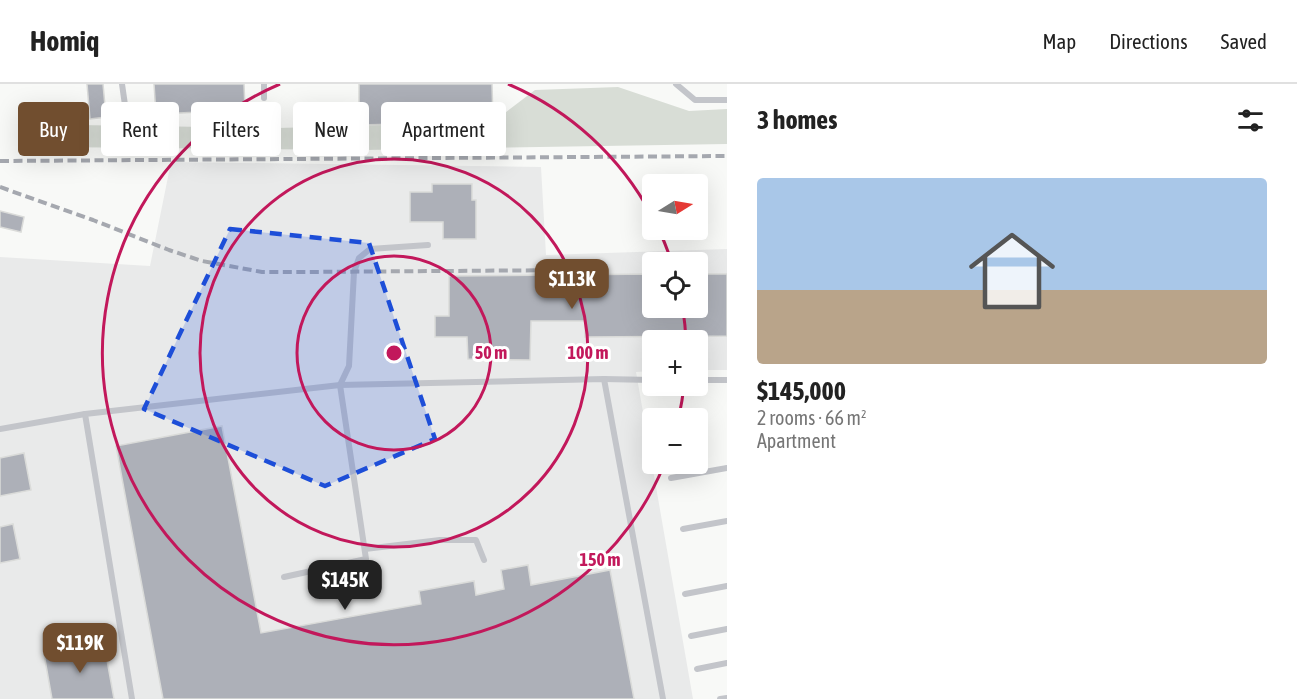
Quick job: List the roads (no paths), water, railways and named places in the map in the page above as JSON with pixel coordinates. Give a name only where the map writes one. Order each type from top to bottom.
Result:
[{"type":"lane","points":[[122,84],[125,102]]},
{"type":"lane","points":[[264,84],[264,98]]},
{"type":"lane","points":[[676,84],[695,100],[727,100]]},
{"type":"lane","points":[[284,577],[366,559],[340,385],[349,366],[354,272],[359,258],[370,249],[428,245]]},
{"type":"lane","points":[[604,379],[663,699]]},
{"type":"lane","points":[[0,429],[85,414],[340,385],[642,380]]},
{"type":"lane","points":[[708,380],[727,380]]},
{"type":"lane","points":[[85,414],[132,699]]},
{"type":"lane","points":[[671,478],[727,468]]},
{"type":"lane","points":[[683,529],[727,521]]},
{"type":"lane","points":[[365,549],[440,540],[476,540],[484,560]]},
{"type":"lane","points":[[685,594],[727,586]]},
{"type":"lane","points":[[691,636],[727,629]]},
{"type":"lane","points":[[697,669],[727,663]]},
{"type":"lane","points":[[720,699],[727,698]]},
{"type":"railway","points":[[0,161],[727,156]]},
{"type":"railway","points":[[0,187],[202,261],[262,272],[581,270]]}]
